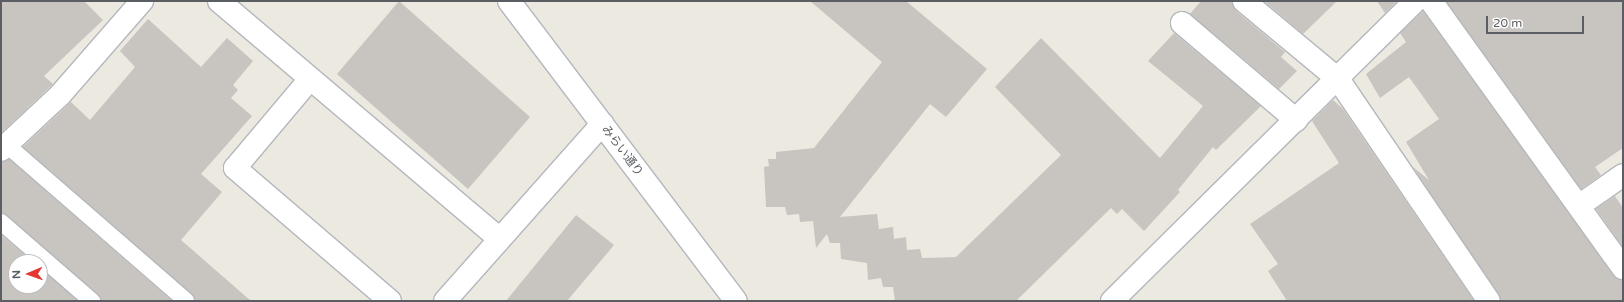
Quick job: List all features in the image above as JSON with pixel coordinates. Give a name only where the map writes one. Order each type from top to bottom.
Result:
[{"type":"street","points":[[219,1],[310,80],[498,238]]},
{"type":"street","name":"みらい通り","points":[[509,1],[736,301]]},
{"type":"street","points":[[1244,1],[1338,78],[1489,301]]},
{"type":"street","points":[[1112,301],[1415,1]]},
{"type":"street","points":[[1431,1],[1580,205],[1623,268]]},
{"type":"street","points":[[4,148],[60,95],[130,4]]},
{"type":"street","points":[[1182,23],[1296,120]]},
{"type":"street","points":[[310,80],[235,168],[390,301]]},
{"type":"street","points":[[445,301],[498,238],[602,124]]},
{"type":"street","points":[[1580,205],[1623,175]]},
{"type":"lane","points":[[4,148],[186,301]]},
{"type":"lane","points":[[1,222],[92,301]]},
{"type":"building","points":[[1,1],[84,1],[103,20],[44,76],[53,84],[1,133]]},
{"type":"building","points":[[399,1],[530,117],[468,189],[337,74]]},
{"type":"building","points":[[810,1],[906,1],[987,69],[946,117],[930,104],[840,217],[877,214],[879,229],[893,227],[894,239],[906,237],[907,250],[920,249],[922,258],[956,257],[1061,155],[995,87],[1041,38],[1160,158],[1203,106],[1148,61],[1174,33],[1261,106],[1216,150],[1213,147],[1178,190],[1180,192],[1144,231],[1122,209],[1117,214],[1111,208],[1016,301],[895,301],[893,287],[883,287],[881,278],[868,280],[867,263],[841,259],[840,243],[830,243],[827,234],[816,248],[813,221],[800,222],[799,214],[787,215],[785,207],[766,207],[764,167],[769,166],[768,159],[776,159],[776,152],[814,148],[882,62]]},
{"type":"building","points":[[1201,1],[1232,1],[1236,11],[1285,52],[1281,57],[1297,71],[1279,89],[1190,14]]},
{"type":"building","points":[[1264,1],[1337,1],[1303,34]]},
{"type":"building","points":[[1377,1],[1397,1],[1385,13]]},
{"type":"building","points":[[1446,1],[1623,1],[1623,148],[1595,167],[1601,175],[1581,189]]},
{"type":"building","points":[[1423,11],[1613,275],[1623,280],[1623,301],[1501,301],[1413,167],[1429,180],[1406,142],[1439,119],[1409,77],[1380,98],[1366,74],[1406,42],[1400,33]]},
{"type":"building","points":[[148,19],[201,67],[227,38],[253,61],[233,85],[238,90],[231,98],[252,116],[201,174],[222,192],[181,240],[251,301],[195,301],[192,294],[23,147],[71,102],[90,120],[135,67],[120,51]]},
{"type":"building","points":[[1333,100],[1343,109],[1474,301],[1287,301],[1268,271],[1278,264],[1250,224],[1339,163],[1312,121]]},
{"type":"building","points":[[9,159],[172,301],[101,301],[98,294],[1,213],[1,162]]},
{"type":"building","points":[[1615,196],[1623,208],[1623,247],[1596,209]]},
{"type":"building","points":[[576,215],[614,245],[567,301],[506,301]]},
{"type":"building","points":[[1,235],[24,254],[8,254],[8,294],[48,294],[48,275],[78,301],[1,301]]}]
